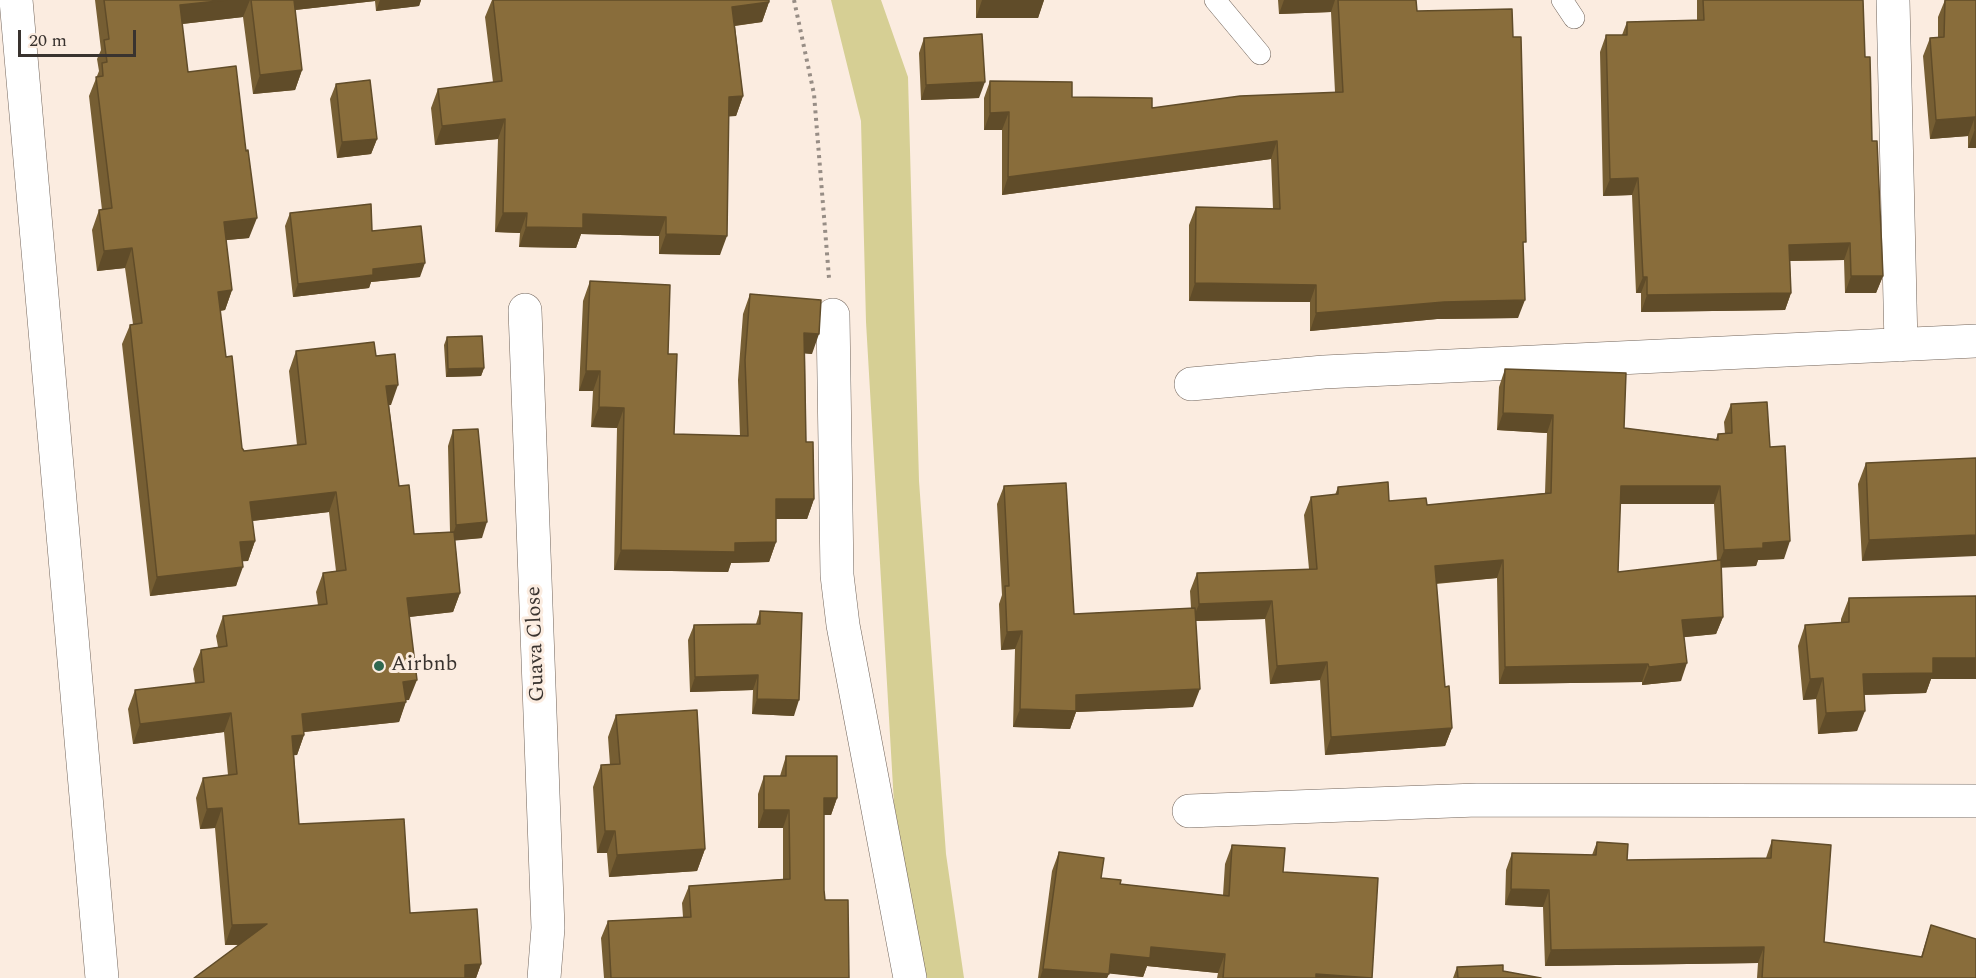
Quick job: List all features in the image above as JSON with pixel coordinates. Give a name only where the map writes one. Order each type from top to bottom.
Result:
[{"type":"street","points":[[16,0],[102,978]]},
{"type":"street","points":[[1893,0],[1901,345]]},
{"type":"street","name":"Guava Close","points":[[525,310],[548,928],[544,978]]},
{"type":"street","points":[[833,315],[837,575],[842,615],[910,978]]},
{"type":"street","points":[[1191,384],[1324,372],[1976,341]]},
{"type":"street","points":[[1189,811],[1477,800],[1976,801]]},
{"type":"lane","points":[[1215,0],[1260,54]]},
{"type":"lane","points":[[1562,0],[1574,18]]},
{"type":"path","points":[[794,0],[814,94],[833,315]]},
{"type":"shaded area","points":[[831,0],[881,0],[908,77],[919,481],[946,854],[964,978],[926,978],[894,804],[866,322],[861,121]]},
{"type":"building","points":[[104,0],[227,0],[180,5],[188,72],[236,66],[257,218],[224,222],[232,290],[218,292],[226,357],[232,356],[244,451],[306,444],[296,351],[374,342],[376,356],[395,354],[398,385],[386,386],[399,486],[409,485],[414,534],[454,532],[460,593],[407,598],[417,680],[403,682],[406,702],[302,714],[304,735],[292,736],[299,824],[404,819],[410,913],[477,909],[481,964],[465,965],[465,978],[194,978],[267,924],[232,925],[222,808],[207,809],[203,778],[237,774],[231,713],[140,724],[135,690],[204,682],[201,650],[227,646],[223,616],[327,604],[323,573],[346,570],[336,492],[250,502],[255,541],[240,542],[243,567],[157,577],[130,325],[142,323],[132,248],[104,251],[99,210],[112,208],[96,77],[103,76],[102,63],[107,62],[104,40],[109,39]]},
{"type":"building","points":[[251,0],[294,0],[302,70],[260,75]]},
{"type":"building","points":[[493,0],[769,0],[769,2],[732,7],[743,96],[729,97],[727,236],[666,234],[666,217],[583,214],[583,228],[526,227],[527,213],[503,213],[505,119],[442,126],[438,89],[502,81]]},
{"type":"building","points":[[1338,0],[1416,0],[1417,11],[1512,9],[1513,37],[1521,37],[1526,242],[1523,242],[1525,300],[1444,302],[1316,313],[1316,285],[1195,283],[1196,207],[1280,209],[1277,141],[1008,177],[1009,112],[990,113],[990,81],[1072,82],[1072,97],[1152,98],[1152,108],[1240,96],[1343,92]]},
{"type":"building","points":[[1703,0],[1863,0],[1865,57],[1870,57],[1872,141],[1877,141],[1883,276],[1851,276],[1850,243],[1789,245],[1791,293],[1647,295],[1647,277],[1643,277],[1638,178],[1610,179],[1606,35],[1627,35],[1627,22],[1704,20]]},
{"type":"building","points":[[1945,0],[1976,0],[1976,129],[1975,117],[1936,120],[1930,38],[1944,37]]},
{"type":"building","points":[[982,34],[985,82],[926,85],[924,38]]},
{"type":"building","points":[[370,80],[377,139],[342,142],[336,84]]},
{"type":"building","points":[[371,204],[372,231],[421,226],[425,263],[373,269],[373,275],[298,284],[290,213]]},
{"type":"building","points":[[590,281],[670,285],[668,354],[677,354],[674,434],[748,436],[745,360],[750,294],[821,300],[819,334],[804,333],[806,442],[813,442],[814,499],[776,499],[776,542],[735,543],[735,552],[621,550],[624,408],[599,407],[600,371],[586,371]]},
{"type":"building","points":[[482,336],[484,368],[448,369],[447,337]]},
{"type":"building","points":[[1505,369],[1626,373],[1624,428],[1718,440],[1718,434],[1732,433],[1731,404],[1767,402],[1770,447],[1785,446],[1790,541],[1763,543],[1763,548],[1724,550],[1720,486],[1621,486],[1618,572],[1721,560],[1723,617],[1682,620],[1687,663],[1649,667],[1648,664],[1505,667],[1503,560],[1435,566],[1445,687],[1449,686],[1452,728],[1331,737],[1327,662],[1277,666],[1272,601],[1199,604],[1197,573],[1317,569],[1311,497],[1338,494],[1338,487],[1388,482],[1389,501],[1426,498],[1427,505],[1551,493],[1553,415],[1503,413]]},
{"type":"building","points":[[478,429],[487,522],[456,525],[453,430]]},
{"type":"building","points":[[1976,458],[1976,535],[1869,540],[1866,463]]},
{"type":"building","points":[[1066,483],[1074,614],[1195,608],[1200,689],[1076,695],[1076,711],[1020,709],[1022,631],[1007,632],[1005,586],[1009,586],[1004,486]]},
{"type":"building","points":[[1976,596],[1976,658],[1933,658],[1933,673],[1863,674],[1865,711],[1826,713],[1823,678],[1810,679],[1805,625],[1849,622],[1849,598]]},
{"type":"building","points":[[760,611],[802,613],[799,700],[757,699],[758,675],[695,677],[694,625],[760,624]]},
{"type":"building","points":[[697,710],[705,849],[617,855],[615,831],[605,831],[601,765],[620,764],[616,715]]},
{"type":"building","points":[[786,756],[837,756],[837,798],[824,798],[824,890],[825,900],[848,900],[849,978],[611,978],[608,921],[691,917],[689,886],[790,879],[789,810],[764,810],[764,776],[786,776]]},
{"type":"building","points":[[1772,840],[1831,845],[1824,942],[1922,957],[1931,925],[1976,939],[1976,978],[1762,978],[1764,947],[1551,950],[1549,890],[1511,889],[1512,853],[1596,855],[1597,842],[1628,844],[1627,860],[1771,858]]},
{"type":"building","points":[[1232,845],[1285,848],[1283,872],[1378,878],[1372,978],[1316,974],[1316,978],[1223,978],[1225,954],[1151,947],[1150,958],[1111,954],[1109,974],[1043,969],[1059,852],[1104,858],[1101,878],[1121,880],[1120,884],[1229,896]]},
{"type":"building","points":[[1503,965],[1503,971],[1541,978],[1458,978],[1457,967]]},
{"type":"place","name":"Airbnb","points":[[379,666]]}]
